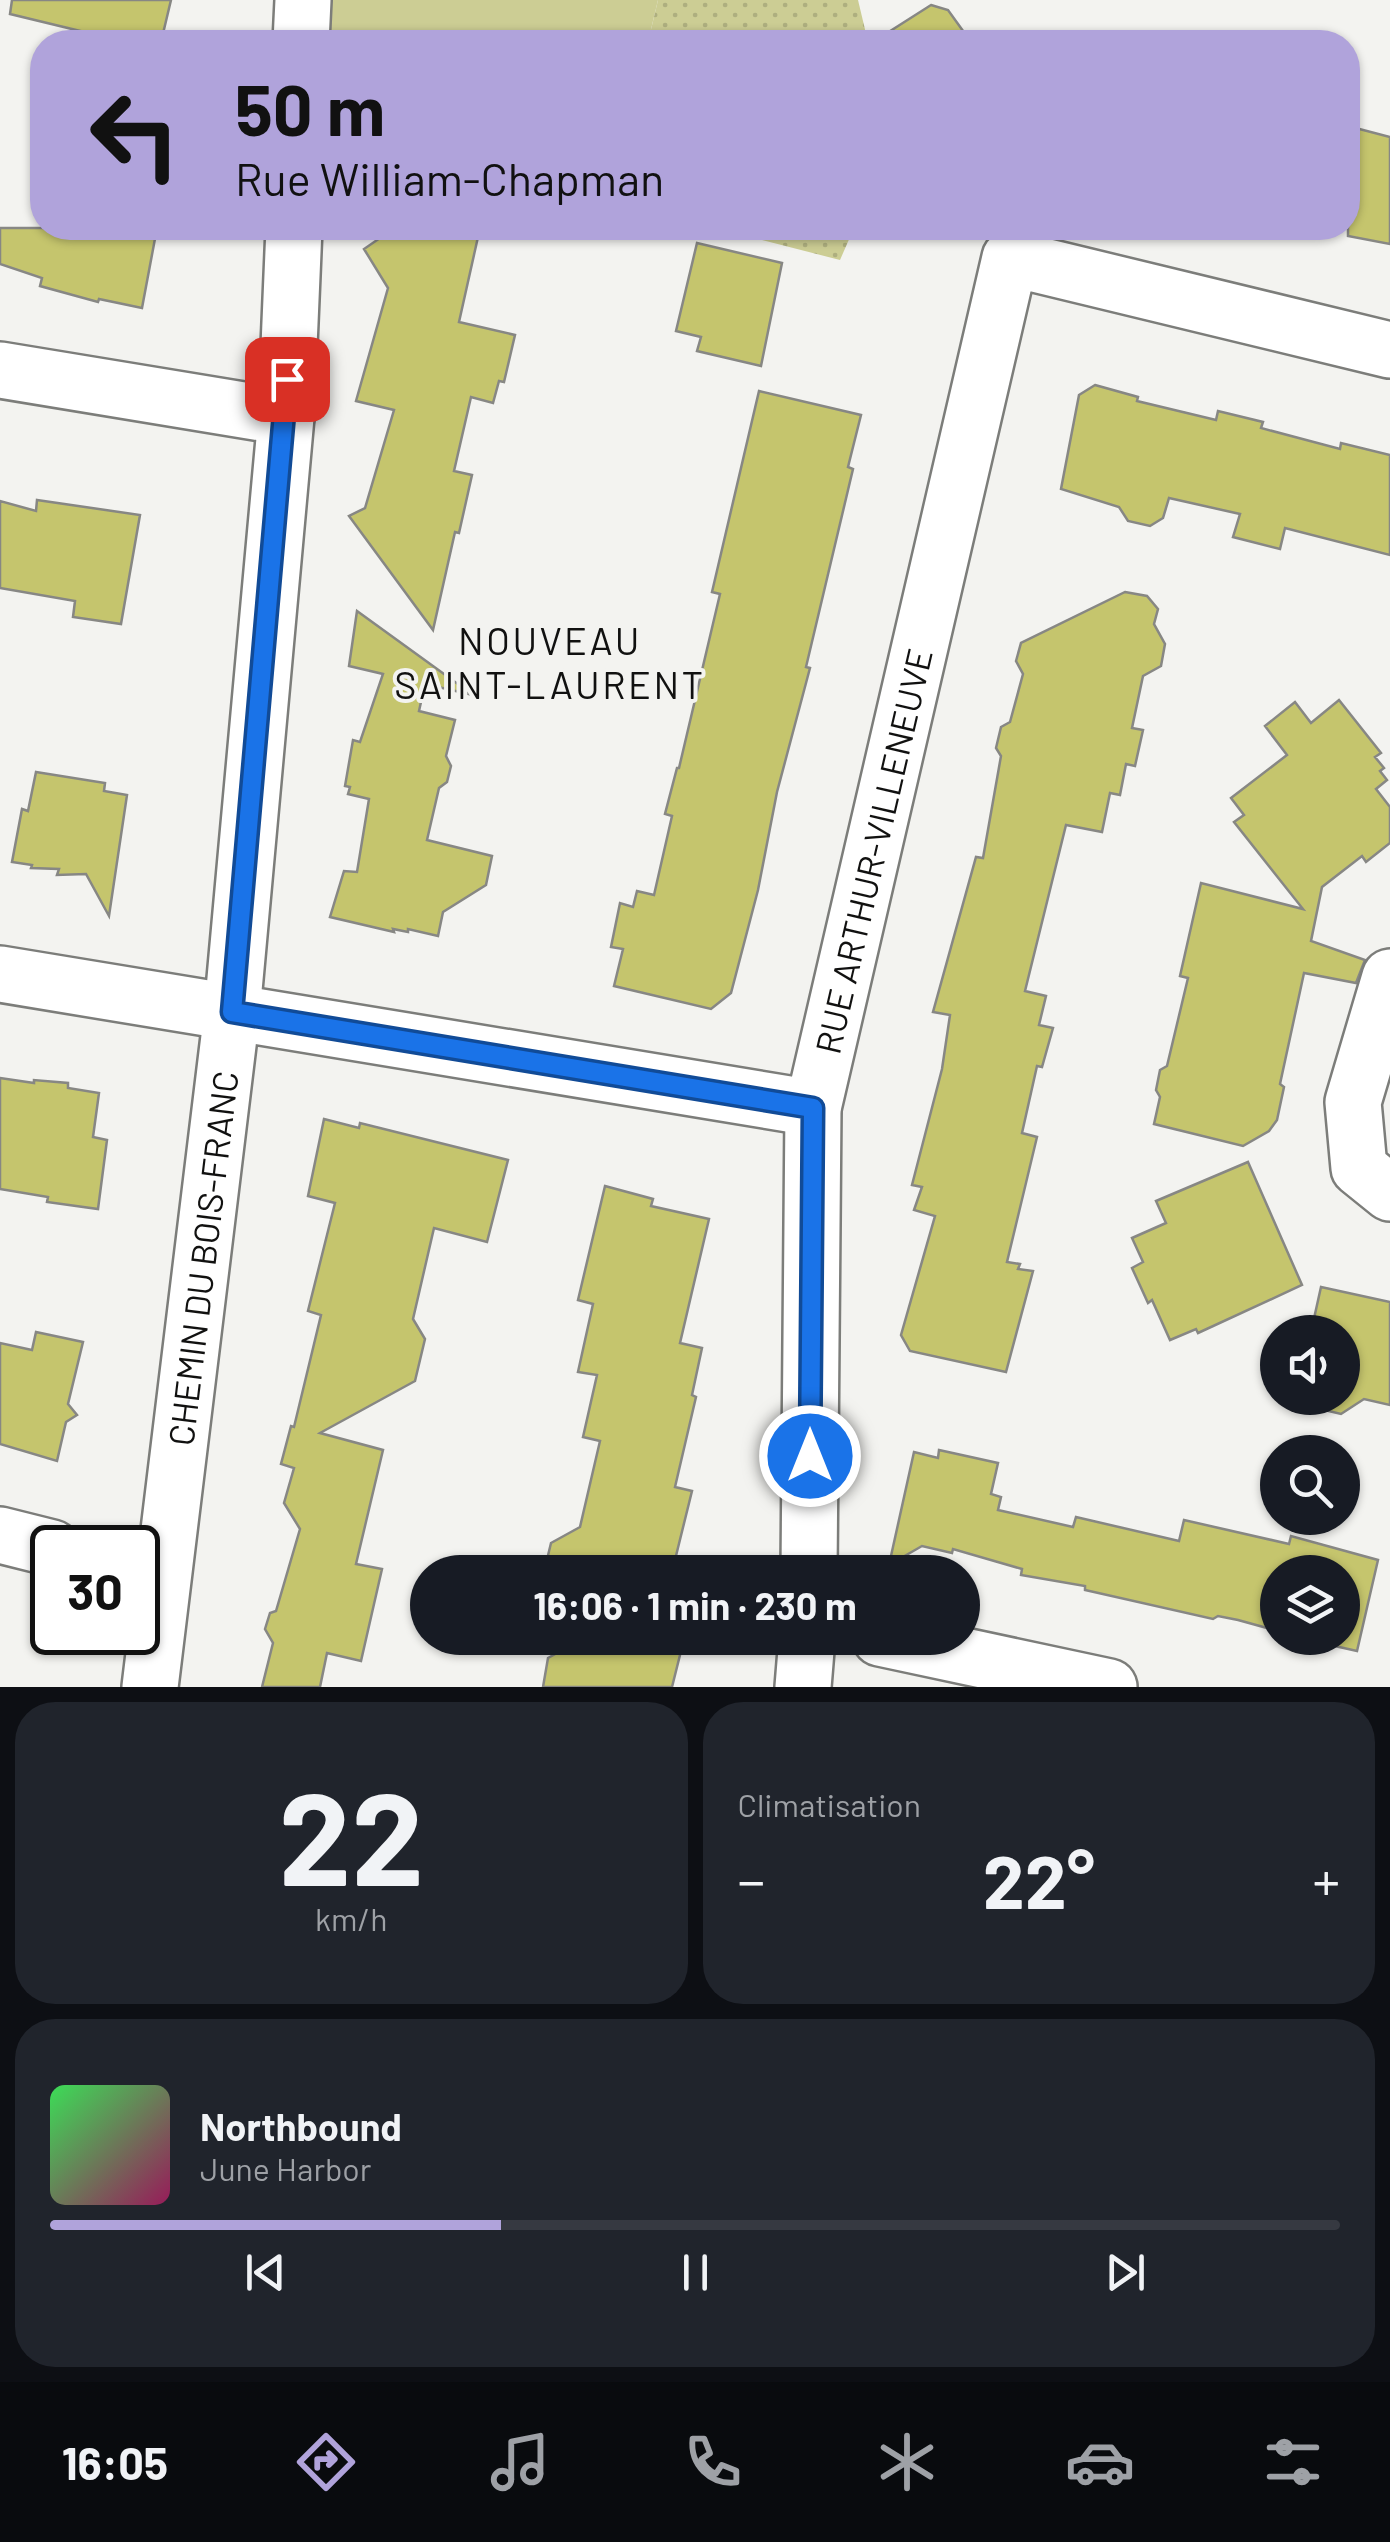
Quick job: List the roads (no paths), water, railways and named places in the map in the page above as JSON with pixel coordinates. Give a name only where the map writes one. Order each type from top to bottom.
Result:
[{"type":"street","points":[[302,30],[303,0]]},
{"type":"street","name":"CHEMIN DU BOIS-FRANC","points":[[159,1525],[232,1012],[286,416],[293,240]]},
{"type":"street","name":"RUE ARTHUR-VILLENEUVE","points":[[809,1555],[813,1108],[1010,258],[1390,350]]},
{"type":"street","points":[[0,370],[286,416]]},
{"type":"street","points":[[0,974],[813,1108]]},
{"type":"street","points":[[1390,976],[1353,1102],[1359,1168],[1390,1192]]},
{"type":"street","points":[[0,1536],[30,1543]]},
{"type":"street","name":"CHEMIN DU BOIS-FRANC","points":[[150,1687],[151,1655]]},
{"type":"street","points":[[803,1687],[806,1655]]},
{"type":"street","points":[[959,1655],[1109,1687]]},
{"type":"district","name":"NOUVEAU SAINT-LAURENT","points":[[550,662]]}]
